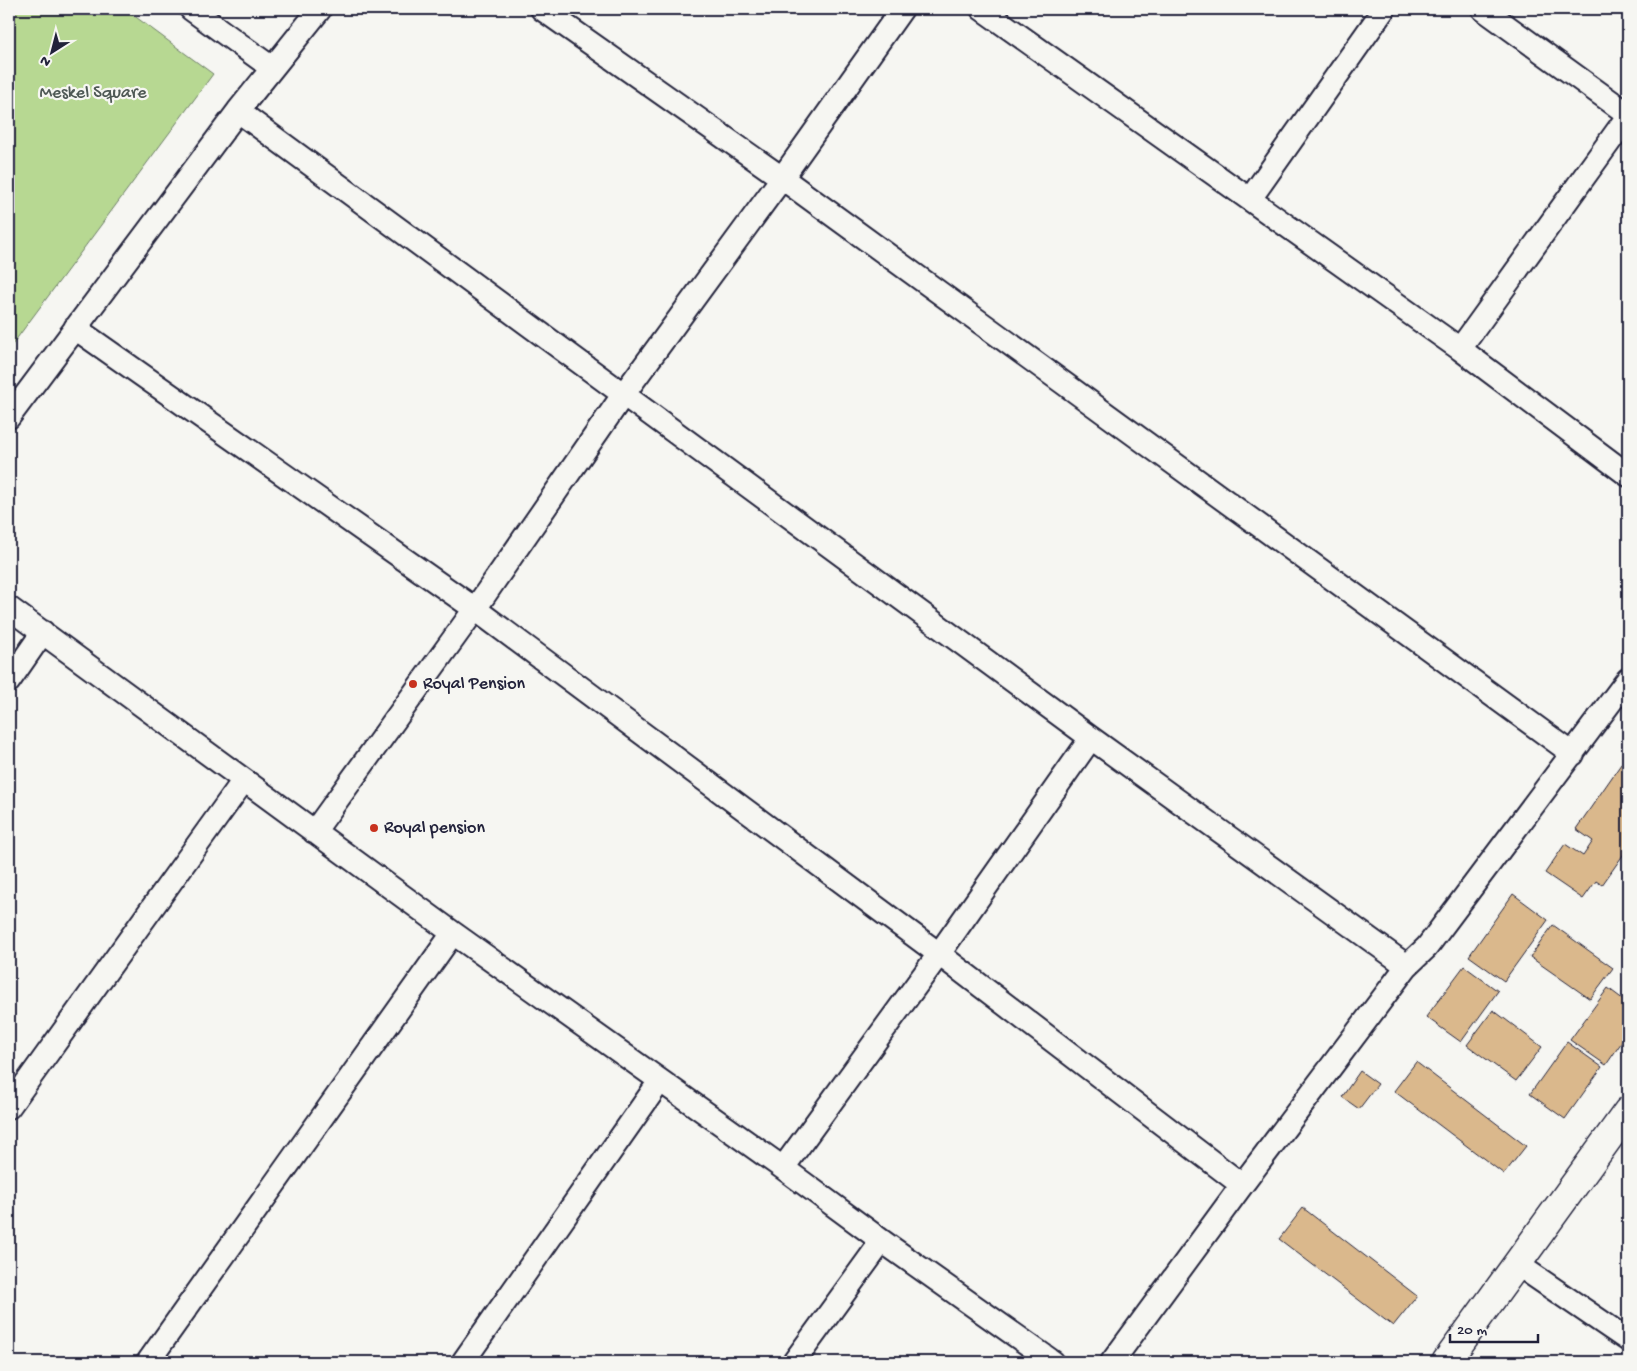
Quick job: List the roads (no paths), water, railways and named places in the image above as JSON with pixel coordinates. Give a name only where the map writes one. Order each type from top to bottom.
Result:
[{"type":"street","points":[[191,9],[272,68]]},
{"type":"street","points":[[9,417],[238,111],[320,9]]},
{"type":"street","points":[[542,9],[782,178],[1573,754]]},
{"type":"street","points":[[314,832],[475,609],[623,395],[782,178],[902,9]]},
{"type":"street","points":[[982,9],[1460,349],[1628,475]]},
{"type":"street","points":[[1250,199],[1384,9]]},
{"type":"street","points":[[1460,349],[1628,115],[1483,9]]},
{"type":"street","points":[[238,111],[1091,738],[1407,966]]},
{"type":"street","points":[[75,328],[475,609],[939,954],[1242,1185]]},
{"type":"street","points":[[9,608],[453,933],[1053,1362]]},
{"type":"street","points":[[9,681],[43,632]]},
{"type":"street","points":[[1112,1362],[1407,966],[1427,947],[1628,679]]},
{"type":"street","points":[[782,1168],[939,954],[1091,738]]},
{"type":"street","points":[[9,1107],[244,780]]},
{"type":"street","points":[[148,1362],[453,933]]},
{"type":"street","points":[[463,1362],[660,1081]]},
{"type":"street","points":[[1446,1362],[1628,1111]]},
{"type":"street","points":[[794,1362],[882,1241]]},
{"type":"street","points":[[1517,1264],[1628,1340]]},
{"type":"place","name":"Royal Pension","points":[[413,684]]},
{"type":"place","name":"Royal pension","points":[[374,828]]},
{"type":"park label","name":"Meskel Square","points":[[93,93]]}]
